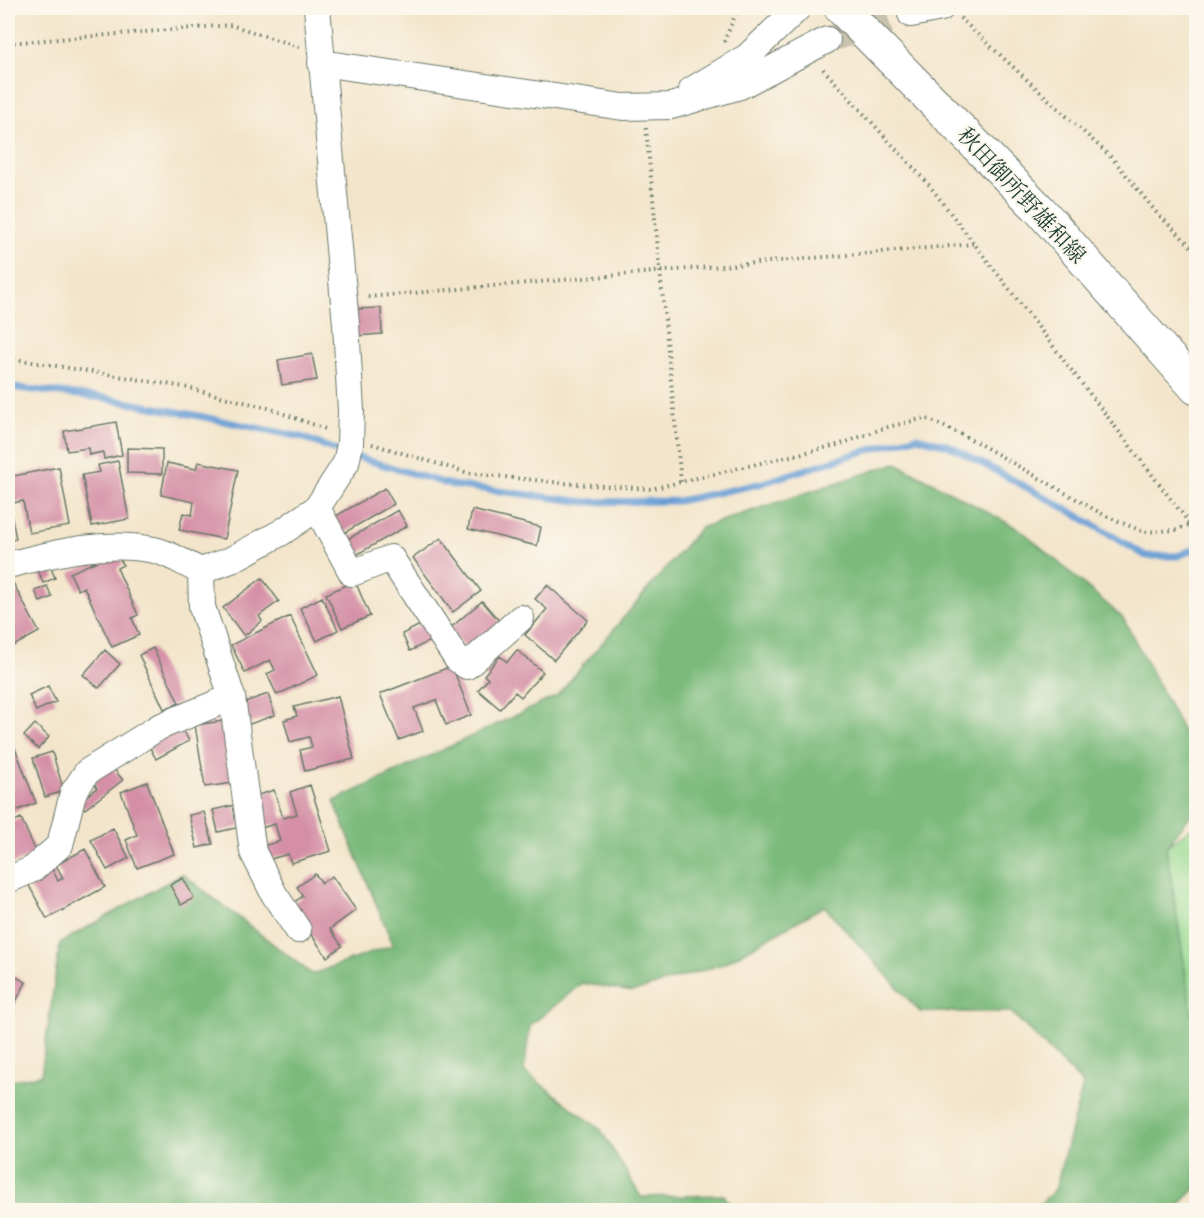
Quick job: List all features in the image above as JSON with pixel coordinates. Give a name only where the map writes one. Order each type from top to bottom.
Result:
[{"type":"main road","name":"秋田御所野雄和線","points":[[841,8],[1040,210],[1197,388]]},
{"type":"street","points":[[8,565],[49,554],[106,546],[156,550],[201,571],[231,560],[272,538],[317,508],[349,448],[351,411],[317,8]]},
{"type":"street","points":[[671,106],[686,93],[747,57],[798,8]]},
{"type":"street","points":[[911,14],[949,11]]},
{"type":"street","points":[[321,56],[623,107],[644,107],[671,106],[740,86],[817,46]]},
{"type":"street","points":[[317,508],[352,573],[391,558],[457,659],[467,666],[521,618]]},
{"type":"street","points":[[201,571],[202,607],[232,697],[253,852],[274,894],[298,930]]},
{"type":"street","points":[[8,880],[33,869],[60,845],[73,793],[87,772],[159,727],[232,697]]},
{"type":"path","points":[[949,11],[1113,159],[1156,212],[1197,251]]},
{"type":"path","points":[[8,43],[231,25],[321,56]]},
{"type":"path","points":[[817,46],[929,185],[1190,524]]},
{"type":"path","points":[[644,107],[681,482]]},
{"type":"path","points":[[343,299],[973,244]]},
{"type":"path","points":[[8,358],[184,387],[268,408],[349,448],[468,473],[651,489],[842,444],[884,428],[925,418],[969,438],[1104,515],[1144,532],[1176,530],[1197,522]]},
{"type":"green space","points":[[896,463],[1021,530],[1123,618],[1196,756],[1196,808],[1166,847],[1196,1040],[1196,1188],[1174,1210],[1033,1210],[1055,1190],[1083,1084],[1011,1012],[920,1012],[824,906],[723,964],[633,992],[582,983],[530,1026],[524,1071],[601,1130],[641,1197],[724,1195],[733,1210],[286,1210],[162,1206],[137,1210],[8,1210],[8,1081],[41,1075],[60,943],[182,874],[312,974],[393,945],[334,801],[557,696],[700,528]]},
{"type":"green space","points":[[1196,824],[1196,1040],[1166,847]]},
{"type":"building","points":[[381,308],[382,334],[354,336],[353,309]]},
{"type":"building","points":[[312,354],[317,380],[282,385],[278,360]]},
{"type":"building","points":[[116,422],[122,455],[104,459],[103,452],[89,455],[88,448],[67,451],[64,431]]},
{"type":"building","points":[[8,430],[13,453],[8,454]]},
{"type":"building","points":[[127,448],[162,449],[162,474],[127,473]]},
{"type":"building","points":[[118,461],[129,519],[92,526],[82,475],[100,472],[98,465]]},
{"type":"building","points":[[198,462],[238,470],[224,539],[179,530],[183,513],[192,515],[194,502],[161,495],[167,463],[196,469]]},
{"type":"building","points":[[59,467],[70,526],[29,533],[23,501],[8,504],[8,477]]},
{"type":"building","points":[[385,488],[394,504],[344,533],[334,517]]},
{"type":"building","points":[[398,510],[407,526],[356,555],[348,539]]},
{"type":"building","points":[[472,510],[541,527],[537,546],[468,529]]},
{"type":"building","points":[[8,513],[11,513],[16,539],[8,541]]},
{"type":"building","points":[[441,538],[481,591],[453,612],[413,558]]},
{"type":"building","points":[[117,552],[123,565],[117,568],[138,615],[132,618],[139,635],[112,647],[84,587],[78,590],[70,573]]},
{"type":"building","points":[[49,563],[55,578],[43,583],[37,567]]},
{"type":"building","points":[[10,577],[39,632],[8,649],[8,578]]},
{"type":"building","points":[[262,578],[279,601],[259,616],[262,621],[244,636],[223,608]]},
{"type":"building","points":[[355,581],[370,616],[342,628],[326,594]]},
{"type":"building","points":[[547,585],[588,620],[554,660],[525,635],[547,609],[535,599]]},
{"type":"building","points":[[47,586],[52,597],[40,602],[35,591]]},
{"type":"building","points":[[322,597],[338,630],[317,641],[300,608]]},
{"type":"building","points":[[482,601],[501,623],[468,651],[449,629]]},
{"type":"building","points":[[290,616],[318,675],[277,695],[267,674],[275,670],[270,660],[245,673],[231,645]]},
{"type":"building","points":[[424,623],[432,640],[410,651],[402,634]]},
{"type":"building","points":[[153,648],[179,703],[164,709],[139,655]]},
{"type":"building","points":[[105,650],[120,664],[99,688],[83,675]]},
{"type":"building","points":[[517,650],[543,672],[521,697],[515,692],[500,709],[478,690],[488,679],[484,675],[500,656],[507,662]]},
{"type":"building","points":[[452,666],[471,715],[446,725],[436,700],[414,708],[423,731],[399,740],[380,694]]},
{"type":"building","points":[[48,686],[56,702],[36,711],[29,695]]},
{"type":"building","points":[[268,694],[275,715],[247,725],[239,704]]},
{"type":"building","points":[[338,696],[354,759],[305,771],[300,750],[312,747],[309,737],[290,742],[284,720],[297,716],[294,707]]},
{"type":"building","points":[[223,721],[233,783],[205,787],[195,725]]},
{"type":"building","points":[[35,724],[49,737],[38,749],[24,736]]},
{"type":"building","points":[[181,726],[189,741],[156,759],[148,744]]},
{"type":"building","points":[[8,730],[36,803],[8,814]]},
{"type":"building","points":[[52,752],[64,791],[45,797],[33,758]]},
{"type":"building","points":[[112,767],[123,780],[85,809],[79,802],[97,788],[93,782]]},
{"type":"building","points":[[147,782],[174,854],[137,868],[126,840],[137,835],[121,792]]},
{"type":"building","points":[[310,785],[331,851],[291,863],[288,854],[264,861],[260,847],[280,841],[275,824],[258,829],[249,798],[274,790],[283,818],[297,814],[290,792]]},
{"type":"building","points":[[235,805],[240,827],[218,832],[213,810]]},
{"type":"building","points":[[204,812],[213,844],[197,848],[189,815]]},
{"type":"building","points":[[21,818],[37,854],[8,866],[8,824]]},
{"type":"building","points":[[113,828],[129,858],[107,870],[91,840]]},
{"type":"building","points":[[85,849],[105,887],[47,919],[26,880],[51,866],[58,881],[63,878],[56,865]]},
{"type":"building","points":[[315,874],[322,883],[332,876],[356,910],[330,929],[342,946],[327,957],[290,905],[303,896],[297,887]]},
{"type":"building","points":[[183,878],[194,898],[181,905],[170,885]]},
{"type":"building","points":[[8,973],[26,982],[8,1017]]},
{"type":"waterway","points":[[8,387],[104,398],[194,415],[301,437],[343,453]]},
{"type":"waterway","points":[[353,456],[451,485],[585,502],[678,501],[759,484],[916,437],[948,445],[1070,511],[1146,556],[1178,556],[1196,548]]},
{"type":"tunnel","points":[[827,40],[911,14]]}]
